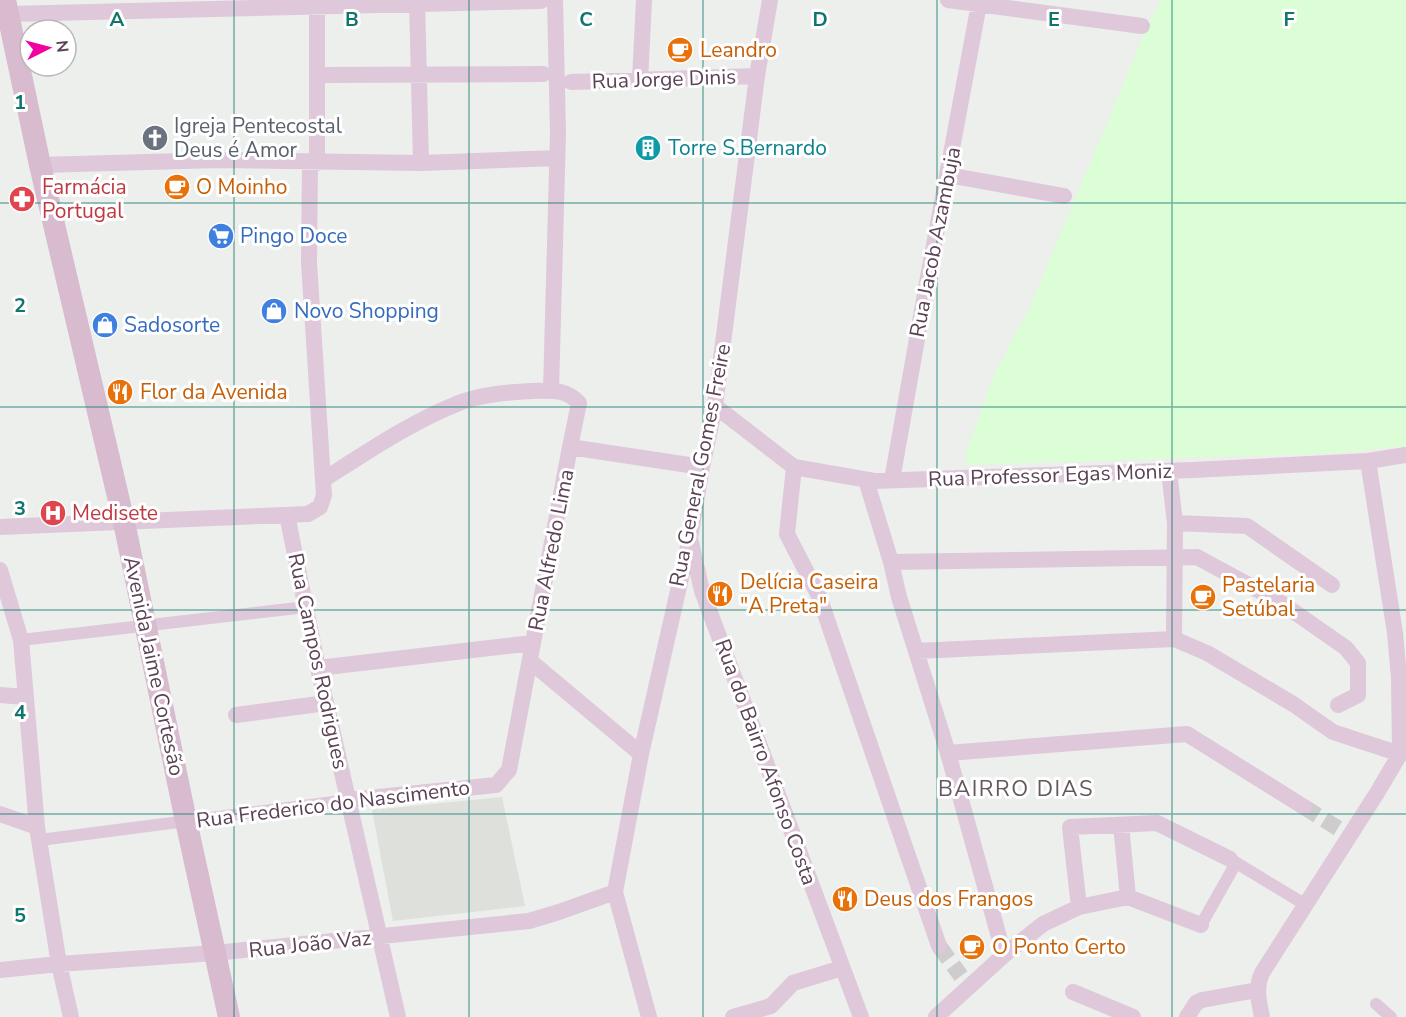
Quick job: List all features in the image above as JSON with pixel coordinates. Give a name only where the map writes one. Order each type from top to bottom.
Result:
[{"type":"main road","name":"Avenida Jaime Cortesão","points":[[6,7],[40,165],[124,522],[229,1017]]},
{"type":"street","points":[[640,80],[644,0]]},
{"type":"street","name":"Rua General Gomes Freire","points":[[615,892],[641,753],[690,538],[702,467],[716,406],[757,76],[770,0]]},
{"type":"street","points":[[948,0],[1143,26]]},
{"type":"street","points":[[6,7],[548,1],[557,158],[551,391]]},
{"type":"street","points":[[417,2],[421,163]]},
{"type":"street","points":[[0,527],[308,514],[320,507],[324,495],[309,262],[317,75],[317,4]]},
{"type":"street","name":"Rua Jacob Azambuja","points":[[892,480],[979,4]]},
{"type":"street","points":[[317,75],[543,74]]},
{"type":"street","name":"Rua Jorge Dinis","points":[[572,82],[757,76]]},
{"type":"street","points":[[40,165],[219,160],[421,163],[557,158]]},
{"type":"street","points":[[948,175],[1064,196]]},
{"type":"street","points":[[323,480],[387,438],[461,402],[509,392],[551,391],[570,394],[579,403],[570,447]]},
{"type":"street","name":"Rua Professor Egas Moniz","points":[[716,406],[794,467],[870,480],[1169,471],[1368,460],[1406,455]]},
{"type":"street","name":"Rua Alfredo Lima","points":[[530,661],[570,447],[702,467]]},
{"type":"street","points":[[1262,1017],[1257,990],[1262,973],[1305,905],[1344,832],[1403,753],[1395,633],[1368,460]]},
{"type":"street","points":[[794,467],[787,534],[819,596],[939,946]]},
{"type":"street","points":[[1169,471],[1174,524],[1174,639]]},
{"type":"street","points":[[870,480],[899,597],[948,753],[1004,955]]},
{"type":"street","name":"Rua Campos Rodrigues","points":[[287,515],[318,668],[398,1017]]},
{"type":"street","points":[[1174,524],[1247,526],[1332,585]]},
{"type":"street","name":"Rua do Bairro Afonso Costa","points":[[690,538],[702,591],[861,1017]]},
{"type":"street","points":[[891,562],[1197,557],[1280,602],[1346,648],[1358,663],[1358,694],[1338,705]]},
{"type":"street","points":[[0,570],[21,640],[38,834],[71,1017]]},
{"type":"street","points":[[676,594],[689,587],[702,591]]},
{"type":"street","points":[[21,640],[306,607]]},
{"type":"street","points":[[916,651],[1174,639],[1207,652],[1293,704],[1333,732],[1403,753]]},
{"type":"street","name":"Rua Alfredo Lima","points":[[318,668],[533,643]]},
{"type":"street","points":[[530,661],[641,753]]},
{"type":"street","name":"Rua Frederico do Nascimento","points":[[38,834],[186,821],[349,800],[496,785],[509,770],[530,661]]},
{"type":"street","points":[[0,695],[25,698]]},
{"type":"street","points":[[236,715],[326,703]]},
{"type":"street","points":[[948,753],[1171,733],[1186,734],[1305,807]]},
{"type":"street","points":[[0,814],[38,834]]},
{"type":"street","points":[[1079,907],[1070,827],[1157,823],[1233,861],[1305,905]]},
{"type":"street","points":[[1121,825],[1128,897]]},
{"type":"street","points":[[960,1017],[940,1013],[965,982],[1043,924],[1079,907],[1128,897],[1201,925],[1233,861]]},
{"type":"street","points":[[615,892],[649,1017]]},
{"type":"street","name":"Rua João Vaz","points":[[0,970],[215,953],[529,921],[615,892]]},
{"type":"street","points":[[733,1017],[771,1006],[793,983],[843,968]]},
{"type":"street","points":[[1187,1017],[1196,1004],[1202,1000],[1257,990]]},
{"type":"street","points":[[1073,992],[1133,1017]]},
{"type":"street","points":[[1376,1005],[1391,1017]]},
{"type":"shaded area","points":[[1161,0],[1406,0],[1406,446],[1338,453],[966,465],[966,453],[994,375],[1030,307],[1150,20]]},
{"type":"shaded area","points":[[502,797],[525,906],[393,921],[372,810]]},
{"type":"tunnel","points":[[1304,807],[1339,829]]},
{"type":"tunnel","points":[[939,946],[961,976]]},
{"type":"place","name":"Leandro","points":[[680,50]]},
{"type":"place","name":"Igreja Pentecostal Deus é Amor","points":[[155,138]]},
{"type":"place","name":"Torre S.Bernardo","points":[[648,148]]},
{"type":"place","name":"O Moinho","points":[[177,187]]},
{"type":"place","name":"Farmácia Portugal","points":[[22,199]]},
{"type":"place","name":"Pingo Doce","points":[[221,236]]},
{"type":"place","name":"Novo Shopping","points":[[274,311]]},
{"type":"place","name":"Sadosorte","points":[[105,325]]},
{"type":"place","name":"Flor da Avenida","points":[[120,392]]},
{"type":"place","name":"Medisete","points":[[53,513]]},
{"type":"place","name":"Delícia Caseira \"A Preta\"","points":[[720,594]]},
{"type":"place","name":"Pastelaria Setúbal","points":[[1203,597]]},
{"type":"place","name":"Deus dos Frangos","points":[[845,899]]},
{"type":"place","name":"O Ponto Certo","points":[[972,947]]},
{"type":"district","name":"BAIRRO DIAS","points":[[1016,789]]}]
